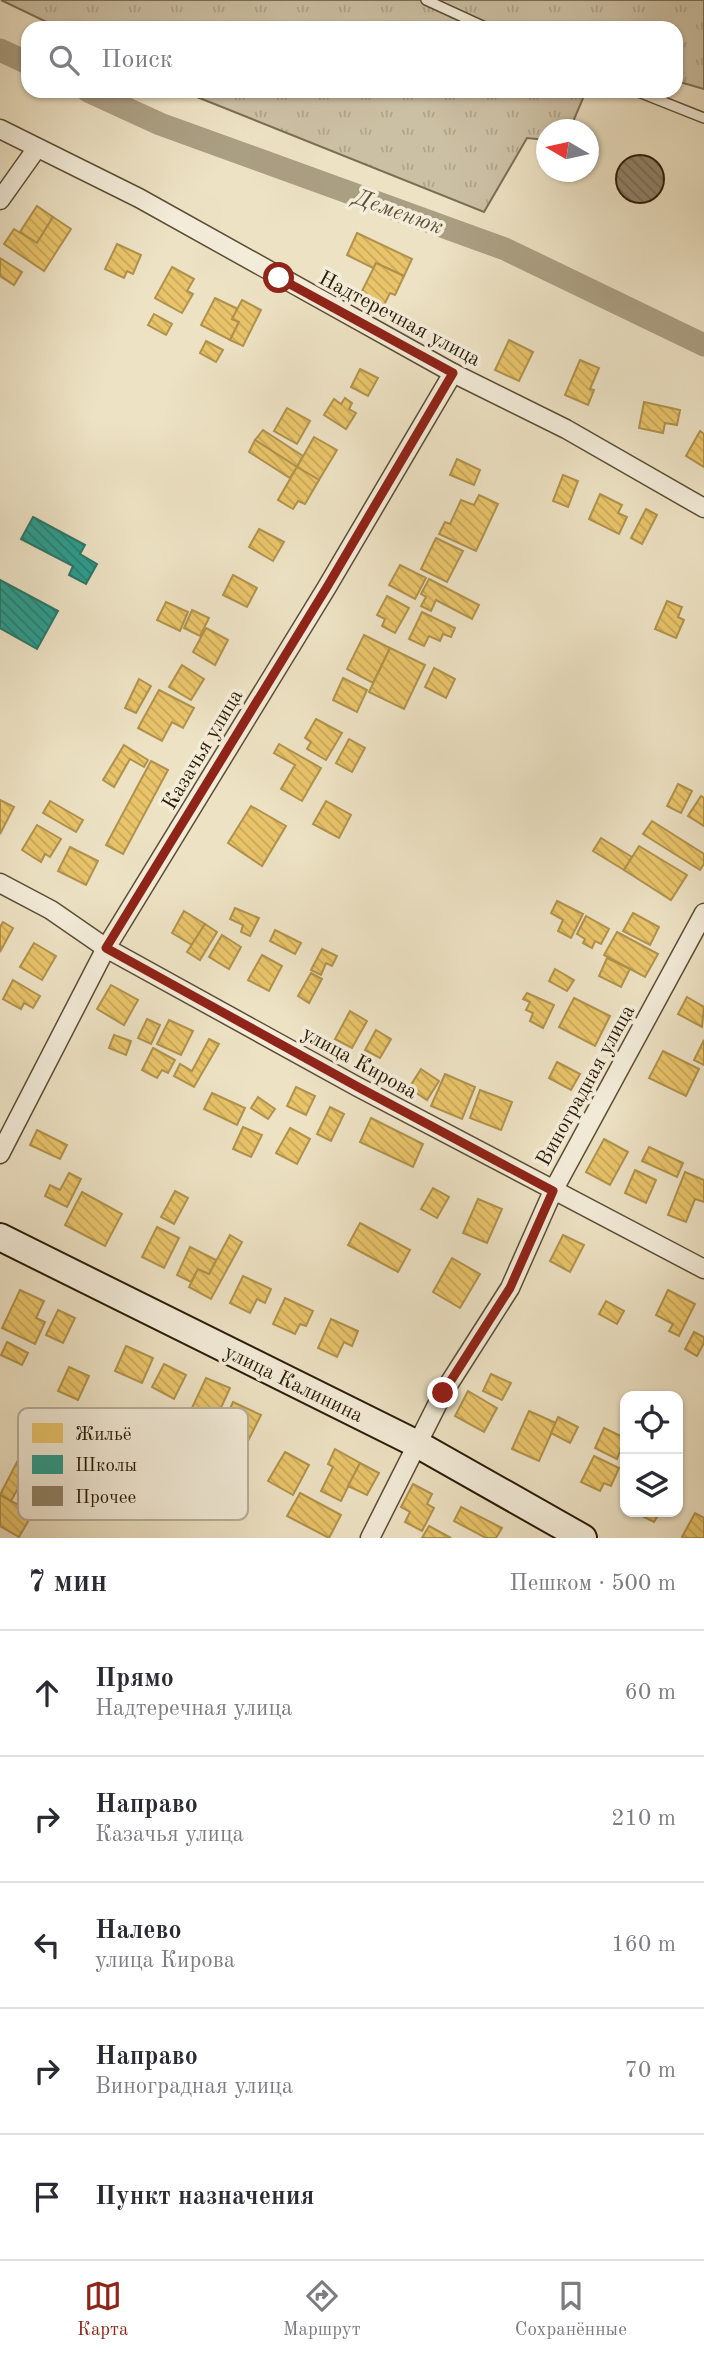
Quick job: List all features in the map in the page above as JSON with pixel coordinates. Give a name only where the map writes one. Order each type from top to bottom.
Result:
[{"type":"street","name":"Надтеречная улица","points":[[0,130],[139,198],[453,373],[566,429],[704,508]]},
{"type":"street","points":[[0,200],[37,148]]},
{"type":"street","name":"Казачья улица","points":[[0,1154],[106,948],[327,587],[453,373]]},
{"type":"street","name":"улица Кирова","points":[[0,883],[51,910],[106,948],[358,1087],[704,1269]]},
{"type":"street","name":"Виноградная улица","points":[[370,1538],[443,1393],[510,1288],[553,1191],[704,913]]},
{"type":"street","name":"улица Калинина","points":[[0,1237],[417,1444],[583,1538]]},
{"type":"lane","points":[[426,0],[472,21]]},
{"type":"lane","points":[[654,98],[704,118]]},
{"type":"green space","points":[[1,0],[704,0],[704,89],[683,83],[683,21],[44,21]]},
{"type":"green space","points":[[199,98],[583,98],[574,119],[536,119],[536,139],[527,138],[484,212]]},
{"type":"building: Жильё","points":[[37,206],[53,217],[37,243],[20,232]]},
{"type":"building: Жильё","points":[[53,217],[71,229],[44,271],[4,244],[14,229],[37,243]]},
{"type":"building: Жильё","points":[[357,233],[412,259],[404,276],[376,263],[373,268],[347,255]]},
{"type":"building: Жильё","points":[[117,244],[141,255],[133,274],[127,271],[124,278],[105,269]]},
{"type":"building: Жильё","points":[[0,258],[22,272],[14,285],[0,276]]},
{"type":"building: Жильё","points":[[376,263],[404,276],[395,295],[390,293],[383,307],[360,295]]},
{"type":"building: Жильё","points":[[172,267],[194,279],[187,291],[193,294],[182,313],[155,298]]},
{"type":"building: Жильё","points":[[215,298],[238,309],[232,319],[239,322],[230,340],[201,325]]},
{"type":"building: Жильё","points":[[242,300],[261,310],[243,346],[230,340],[239,322],[232,319]]},
{"type":"building: Жильё","points":[[154,314],[172,324],[166,335],[148,325]]},
{"type":"building: Жильё","points":[[509,340],[533,352],[519,381],[495,370]]},
{"type":"building: Жильё","points":[[206,341],[223,350],[216,362],[200,353]]},
{"type":"building: Жильё","points":[[580,360],[599,368],[590,389],[594,390],[588,405],[565,395]]},
{"type":"building: Жильё","points":[[360,369],[378,378],[368,396],[351,387]]},
{"type":"building: Жильё","points":[[345,398],[352,403],[349,409],[356,413],[346,429],[324,415],[334,399],[341,404]]},
{"type":"building: Жильё","points":[[644,402],[680,410],[677,425],[665,423],[663,433],[639,428]]},
{"type":"building: Жильё","points":[[287,408],[310,421],[297,444],[274,431]]},
{"type":"building: Жильё","points":[[263,430],[303,456],[297,467],[255,440]]},
{"type":"building: Жильё","points":[[700,431],[704,434],[704,467],[686,456]]},
{"type":"building: Жильё","points":[[314,437],[337,450],[319,480],[297,467]]},
{"type":"building: Жильё","points":[[255,440],[297,467],[290,478],[249,452]]},
{"type":"building: Жильё","points":[[457,459],[480,470],[474,485],[450,475]]},
{"type":"building: Жильё","points":[[297,467],[319,480],[305,504],[298,501],[293,509],[278,500]]},
{"type":"building: Жильё","points":[[563,475],[578,481],[568,507],[553,501]]},
{"type":"building: Жильё","points":[[600,494],[622,505],[618,513],[627,517],[619,534],[589,519]]},
{"type":"building: Жильё","points":[[479,495],[498,504],[476,551],[439,534],[445,522],[450,524],[461,500],[474,505]]},
{"type":"building: Жильё","points":[[646,509],[657,515],[642,544],[631,538]]},
{"type":"building: Жильё","points":[[259,529],[284,542],[273,561],[249,547]]},
{"type":"building: Жильё","points":[[436,538],[463,551],[447,582],[421,569]]},
{"type":"building: Жильё","points":[[400,565],[426,578],[415,599],[389,585]]},
{"type":"building: Жильё","points":[[233,575],[257,588],[247,607],[223,595]]},
{"type":"building: Жильё","points":[[429,579],[479,605],[472,619],[436,600],[431,611],[421,606],[426,597],[421,594]]},
{"type":"building: Жильё","points":[[387,596],[409,608],[395,633],[382,626],[385,619],[377,615]]},
{"type":"building: Жильё","points":[[667,601],[682,607],[678,617],[684,620],[676,638],[655,629]]},
{"type":"building: Жильё","points":[[166,602],[188,612],[180,631],[157,620]]},
{"type":"building: Жильё","points":[[192,610],[209,618],[200,636],[184,628]]},
{"type":"building: Жильё","points":[[422,612],[455,628],[451,637],[443,634],[440,641],[429,636],[424,646],[409,639]]},
{"type":"building: Жильё","points":[[206,628],[228,640],[215,665],[193,652]]},
{"type":"building: Жильё","points":[[364,635],[390,648],[373,683],[347,669]]},
{"type":"building: Жильё","points":[[390,648],[425,665],[404,709],[369,692]]},
{"type":"building: Жильё","points":[[182,665],[204,679],[191,700],[169,687]]},
{"type":"building: Жильё","points":[[434,668],[455,679],[446,698],[425,687]]},
{"type":"building: Жильё","points":[[343,678],[367,690],[357,712],[333,700]]},
{"type":"building: Жильё","points":[[139,679],[151,686],[136,713],[125,708]]},
{"type":"building: Жильё","points":[[159,690],[194,708],[183,728],[172,722],[162,741],[138,728]]},
{"type":"building: Жильё","points":[[316,719],[342,733],[326,760],[307,749],[311,742],[305,738]]},
{"type":"building: Жильё","points":[[349,739],[365,748],[352,772],[336,763]]},
{"type":"building: Жильё","points":[[279,744],[321,768],[302,801],[281,789],[295,765],[274,753]]},
{"type":"building: Жильё","points":[[124,745],[148,760],[144,767],[130,759],[114,787],[103,780]]},
{"type":"building: Жильё","points":[[151,761],[168,770],[123,854],[106,845]]},
{"type":"building: Жильё","points":[[678,784],[692,791],[681,813],[667,806]]},
{"type":"building: Жильё","points":[[701,796],[704,798],[704,826],[688,816]]},
{"type":"building: Жильё","points":[[0,800],[14,807],[0,834]]},
{"type":"building: Жильё","points":[[50,801],[83,820],[76,832],[43,813]]},
{"type":"building: Жильё","points":[[326,801],[351,815],[339,838],[313,824]]},
{"type":"building: Жильё","points":[[251,806],[286,826],[262,866],[228,843]]},
{"type":"building: Жильё","points":[[652,821],[704,854],[704,864],[700,870],[643,834]]},
{"type":"building: Жильё","points":[[37,825],[61,839],[50,857],[45,854],[41,862],[22,850]]},
{"type":"building: Жильё","points":[[601,838],[632,857],[624,870],[593,851]]},
{"type":"building: Жильё","points":[[639,846],[687,875],[671,900],[624,870]]},
{"type":"building: Жильё","points":[[70,847],[98,861],[86,885],[58,871]]},
{"type":"building: Жильё","points":[[557,901],[583,914],[571,938],[558,931],[563,920],[551,913]]},
{"type":"building: Жильё","points":[[235,908],[259,918],[250,936],[241,932],[243,925],[230,919]]},
{"type":"building: Жильё","points":[[184,911],[205,924],[192,945],[172,933]]},
{"type":"building: Жильё","points":[[633,913],[659,927],[650,945],[623,931]]},
{"type":"building: Жильё","points":[[586,916],[609,929],[601,944],[595,941],[592,948],[583,943],[585,939],[577,934]]},
{"type":"building: Жильё","points":[[3,922],[13,928],[0,952],[0,927]]},
{"type":"building: Жильё","points":[[205,924],[217,932],[200,960],[187,952]]},
{"type":"building: Жильё","points":[[275,930],[301,943],[295,954],[270,941]]},
{"type":"building: Жильё","points":[[617,932],[658,954],[645,977],[604,955]]},
{"type":"building: Жильё","points":[[222,935],[241,947],[229,969],[209,957]]},
{"type":"building: Жильё","points":[[34,943],[56,956],[42,980],[20,967]]},
{"type":"building: Жильё","points":[[322,949],[337,956],[332,966],[326,963],[321,975],[311,970]]},
{"type":"building: Жильё","points":[[262,955],[282,966],[269,991],[248,980]]},
{"type":"building: Жильё","points":[[607,958],[630,969],[621,987],[599,976]]},
{"type":"building: Жильё","points":[[555,969],[574,980],[567,991],[549,981]]},
{"type":"building: Жильё","points":[[311,973],[322,979],[309,1003],[298,996]]},
{"type":"building: Жильё","points":[[13,980],[40,996],[33,1008],[24,1003],[21,1009],[3,999]]},
{"type":"building: Жильё","points":[[111,985],[138,1000],[124,1025],[97,1009]]},
{"type":"building: Жильё","points":[[527,993],[554,1005],[543,1028],[530,1021],[533,1013],[526,1010],[530,1002],[523,999]]},
{"type":"building: Жильё","points":[[687,997],[704,1007],[702,1027],[678,1014]]},
{"type":"building: Жильё","points":[[574,998],[610,1016],[595,1046],[559,1027]]},
{"type":"building: Жильё","points":[[350,1011],[367,1021],[352,1048],[335,1039]]},
{"type":"building: Жильё","points":[[147,1019],[160,1025],[151,1044],[138,1038]]},
{"type":"building: Жильё","points":[[169,1020],[193,1031],[181,1055],[157,1044]]},
{"type":"building: Жильё","points":[[376,1030],[391,1039],[380,1058],[365,1050]]},
{"type":"building: Жильё","points":[[114,1035],[131,1041],[126,1055],[109,1048]]},
{"type":"building: Жильё","points":[[209,1039],[219,1044],[194,1087],[174,1076],[180,1064],[192,1071]]},
{"type":"building: Жильё","points":[[704,1040],[704,1065],[694,1060]]},
{"type":"building: Жильё","points":[[153,1048],[175,1060],[168,1073],[162,1070],[157,1078],[142,1070]]},
{"type":"building: Жильё","points":[[663,1051],[699,1069],[686,1096],[649,1078]]},
{"type":"building: Жильё","points":[[557,1062],[580,1074],[571,1090],[549,1078]]},
{"type":"building: Жильё","points":[[421,1069],[439,1081],[427,1100],[409,1088]]},
{"type":"building: Жильё","points":[[445,1074],[475,1087],[462,1119],[431,1106]]},
{"type":"building: Жильё","points":[[296,1087],[315,1096],[306,1115],[287,1106]]},
{"type":"building: Жильё","points":[[480,1090],[512,1102],[501,1130],[470,1118]]},
{"type":"building: Жильё","points":[[212,1093],[245,1108],[237,1125],[204,1109]]},
{"type":"building: Жильё","points":[[258,1097],[275,1109],[268,1119],[251,1108]]},
{"type":"building: Жильё","points":[[330,1107],[344,1114],[331,1141],[317,1134]]},
{"type":"building: Жильё","points":[[371,1118],[423,1144],[413,1167],[360,1142]]},
{"type":"building: Жильё","points":[[243,1127],[262,1135],[251,1157],[233,1149]]},
{"type":"building: Жильё","points":[[290,1128],[310,1139],[297,1164],[276,1153]]},
{"type":"building: Жильё","points":[[37,1130],[67,1145],[60,1159],[30,1145]]},
{"type":"building: Жильё","points":[[604,1139],[628,1152],[610,1185],[586,1172]]},
{"type":"building: Жильё","points":[[649,1147],[683,1163],[677,1177],[642,1161]]},
{"type":"building: Жильё","points":[[635,1170],[656,1180],[646,1203],[625,1193]]},
{"type":"building: Жильё","points":[[685,1172],[704,1180],[704,1202],[695,1199],[686,1222],[668,1215]]},
{"type":"building: Жильё","points":[[69,1173],[81,1179],[67,1207],[45,1196],[50,1185],[60,1190]]},
{"type":"building: Жильё","points":[[433,1188],[449,1197],[437,1218],[421,1209]]},
{"type":"building: Жильё","points":[[175,1191],[188,1198],[174,1224],[161,1217]]},
{"type":"building: Жильё","points":[[82,1192],[122,1214],[105,1246],[65,1225]]},
{"type":"building: Жильё","points":[[478,1199],[502,1209],[487,1243],[463,1233]]},
{"type":"building: Жильё","points":[[360,1223],[410,1250],[398,1272],[348,1245]]},
{"type":"building: Жильё","points":[[157,1227],[179,1238],[164,1268],[142,1257]]},
{"type":"building: Жильё","points":[[230,1235],[242,1242],[211,1299],[189,1287],[198,1269],[209,1274]]},
{"type":"building: Жильё","points":[[563,1235],[584,1245],[570,1272],[550,1261]]},
{"type":"building: Жильё","points":[[190,1247],[216,1260],[209,1274],[198,1269],[191,1282],[177,1275]]},
{"type":"building: Жильё","points":[[452,1258],[480,1274],[460,1308],[433,1292]]},
{"type":"building: Жильё","points":[[243,1276],[271,1289],[265,1303],[257,1299],[250,1313],[230,1303]]},
{"type":"building: Жильё","points":[[20,1290],[44,1301],[36,1318],[45,1322],[35,1344],[2,1328]]},
{"type":"building: Жильё","points":[[668,1290],[695,1304],[679,1336],[669,1331],[673,1324],[656,1315]]},
{"type":"building: Жильё","points":[[285,1298],[313,1311],[306,1326],[300,1324],[295,1334],[273,1324]]},
{"type":"building: Жильё","points":[[606,1301],[624,1311],[617,1324],[599,1314]]},
{"type":"building: Жильё","points":[[58,1310],[75,1318],[63,1343],[46,1335]]},
{"type":"building: Жильё","points":[[331,1319],[358,1331],[352,1346],[344,1342],[337,1357],[318,1348]]},
{"type":"building: Жильё","points":[[694,1332],[704,1337],[697,1356],[685,1349]]},
{"type":"building: Жильё","points":[[7,1342],[28,1353],[22,1365],[1,1355]]},
{"type":"building: Жильё","points":[[126,1346],[153,1358],[142,1383],[115,1371]]},
{"type":"building: Жильё","points":[[164,1364],[186,1375],[174,1399],[152,1387]]},
{"type":"building: Жильё","points":[[69,1367],[89,1376],[78,1400],[58,1391]]},
{"type":"building: Жильё","points":[[491,1374],[511,1383],[502,1400],[483,1391]]},
{"type":"building: Жильё","points":[[206,1378],[230,1388],[221,1408],[192,1408]]},
{"type":"building: Жильё","points":[[468,1391],[497,1408],[484,1432],[455,1416]]},
{"type":"building: Жильё","points":[[233,1402],[246,1408],[230,1408]]},
{"type":"building: Жильё","points":[[248,1409],[261,1415],[248,1441]]},
{"type":"building: Жильё","points":[[529,1411],[556,1423],[539,1461],[512,1449]]},
{"type":"building: Жильё","points":[[558,1417],[578,1427],[570,1443],[551,1433]]},
{"type":"building: Жильё","points":[[604,1428],[620,1436],[617,1459],[595,1448]]},
{"type":"building: Жильё","points":[[335,1449],[360,1463],[341,1501],[321,1491],[333,1467],[328,1464]]},
{"type":"building: Жильё","points":[[285,1452],[309,1465],[293,1495],[268,1481]]},
{"type":"building: Жильё","points":[[594,1456],[619,1468],[611,1486],[604,1483],[600,1491],[581,1482]]},
{"type":"building: Жильё","points":[[18,1460],[18,1488],[11,1501],[0,1495]]},
{"type":"building: Жильё","points":[[360,1463],[379,1473],[367,1495],[348,1486]]},
{"type":"building: Жильё","points":[[413,1484],[432,1494],[427,1504],[434,1508],[422,1531],[405,1522],[410,1512],[401,1507]]},
{"type":"building: Жильё","points":[[300,1493],[341,1515],[329,1538],[287,1516]]},
{"type":"building: Жильё","points":[[0,1495],[18,1505],[18,1520],[29,1520],[19,1537],[0,1526]]},
{"type":"building: Жильё","points":[[461,1507],[502,1528],[496,1538],[486,1538],[454,1521]]},
{"type":"building: Жильё","points":[[695,1513],[704,1518],[704,1538],[682,1537]]},
{"type":"building: Жильё","points":[[644,1517],[657,1517],[654,1522]]},
{"type":"building: Жильё","points":[[429,1526],[451,1538],[422,1538]]},
{"type":"building: Школы","points":[[33,517],[85,545],[80,554],[97,564],[86,584],[69,575],[73,566],[21,539]]},
{"type":"building: Школы","points":[[0,580],[58,611],[37,649],[0,628]]},
{"type":"building: Прочее","points":[[640,155],[657,162],[664,179],[657,196],[640,203],[623,196],[616,179],[623,162]]},
{"type":"waterway","name":"Деменюк","points":[[0,50],[21,60]]},
{"type":"waterway","name":"Деменюк","points":[[103,98],[160,124],[505,249],[704,345]]},
{"type":"route","points":[[279,278],[453,373],[327,587],[106,948],[553,1191],[510,1288],[443,1393]]}]
